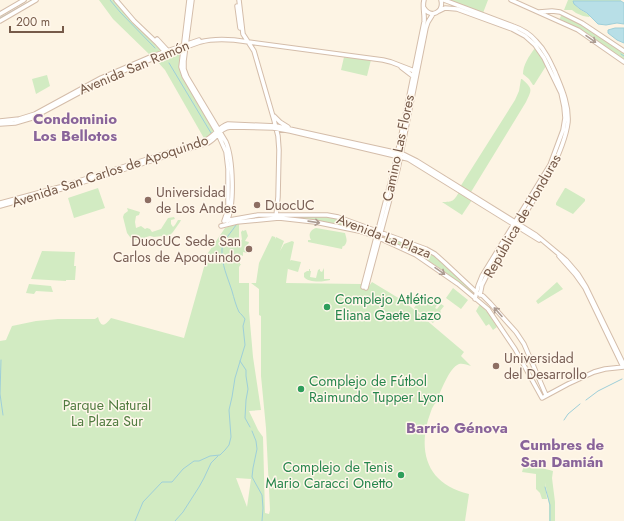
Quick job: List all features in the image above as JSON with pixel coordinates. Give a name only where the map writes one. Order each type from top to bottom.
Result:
[{"type":"street","points":[[0,14],[24,0]]},
{"type":"street","points":[[0,21],[36,0]]},
{"type":"street","points":[[117,0],[167,52]]},
{"type":"street","points":[[190,0],[181,65],[183,74],[218,132]]},
{"type":"street","points":[[238,0],[242,34],[254,55],[278,136],[278,202],[276,216]]},
{"type":"street","name":"Camino Las Flores","points":[[365,287],[399,155],[415,77],[424,22],[424,0]]},
{"type":"street","points":[[439,11],[442,5],[442,0],[469,11]]},
{"type":"street","points":[[511,0],[578,30],[624,62]]},
{"type":"street","points":[[424,7],[426,11],[433,14],[446,8],[469,11]]},
{"type":"street","name":"República de Honduras","points":[[469,11],[523,32],[546,54],[566,101],[568,112],[568,126],[565,138],[550,172],[516,225],[487,275],[478,293],[477,300]]},
{"type":"street","points":[[538,12],[560,12],[582,22],[624,51]]},
{"type":"street","name":"Camino Las Flores","points":[[416,71],[426,26],[433,14]]},
{"type":"street","name":"Avenida San Ramón","points":[[0,123],[35,114],[101,78],[150,57],[184,46],[212,40],[225,39],[246,41],[383,60],[416,71]]},
{"type":"street","points":[[397,64],[415,77]]},
{"type":"street","points":[[272,113],[280,122],[290,129]]},
{"type":"street","name":"Avenida San Carlos de Apoquindo","points":[[0,206],[206,140],[229,127],[276,127],[290,129],[399,155],[414,159],[516,225],[536,235],[560,254],[578,274],[592,298],[623,366]]},
{"type":"street","name":"Avenida San Carlos de Apoquindo","points":[[276,127],[399,155]]},
{"type":"street","name":"Avenida La Plaza","points":[[218,132],[227,146],[231,159],[232,204],[231,211],[225,223],[258,215],[276,216],[359,231],[378,237],[406,250],[458,284],[488,309],[516,349],[541,397],[546,395],[525,347],[516,332],[490,303],[435,254],[426,249],[336,216],[327,214],[276,216]]},
{"type":"street","name":"Avenida San Carlos de Apoquindo","points":[[0,203],[75,183]]},
{"type":"street","points":[[300,214],[298,217],[300,220]]},
{"type":"street","points":[[359,231],[360,226]]},
{"type":"street","points":[[406,250],[409,243]]},
{"type":"street","points":[[458,284],[462,279]]},
{"type":"street","points":[[508,338],[509,332],[516,332]]},
{"type":"street","points":[[546,395],[594,370],[623,366]]},
{"type":"street","points":[[538,390],[543,387]]},
{"type":"green space","points":[[99,0],[114,0],[163,52],[151,56],[113,19]]},
{"type":"green space","points":[[450,0],[488,0],[483,13]]},
{"type":"green space","points":[[568,0],[621,1],[574,1],[576,6],[590,16],[589,17],[583,16],[572,10],[564,10]]},
{"type":"green space","points":[[562,14],[583,24],[624,53],[624,60],[559,20]]},
{"type":"green space","points":[[535,48],[546,66],[533,85],[523,74],[523,71],[525,64]]},
{"type":"green space","points":[[180,52],[179,66],[182,76],[215,132],[205,140],[165,70],[156,60]]},
{"type":"green space","points":[[344,57],[371,60],[367,76],[341,70]]},
{"type":"green space","points":[[47,75],[50,86],[36,94],[32,79]]},
{"type":"green space","points":[[521,79],[530,87],[528,98],[469,193],[460,187],[515,100],[519,91]]},
{"type":"green space","points":[[98,188],[105,208],[74,218],[68,198]]},
{"type":"green space","points":[[565,188],[585,199],[585,201],[573,214],[556,205]]},
{"type":"green space","points":[[459,192],[472,200],[462,215],[442,202],[449,202],[453,200]]},
{"type":"green space","points":[[127,208],[140,212],[139,215],[136,216],[136,228],[141,226],[145,229],[150,229],[152,232],[161,229],[168,218],[174,217],[175,219],[171,220],[173,227],[178,220],[181,220],[170,235],[150,236],[133,241],[127,233],[123,217],[128,211]]},
{"type":"green space","points":[[302,215],[334,217],[359,227],[359,230],[324,222],[302,219]]},
{"type":"green space","name":"Parque Natural La Plaza Sur","points":[[239,223],[239,239],[242,240],[241,232],[246,230],[248,236],[245,241],[249,242],[247,247],[244,246],[247,248],[247,253],[243,252],[243,256],[241,255],[240,258],[241,264],[239,267],[239,283],[249,283],[249,311],[253,357],[261,410],[249,411],[263,437],[265,513],[269,514],[270,510],[266,428],[261,376],[261,316],[259,315],[259,289],[251,283],[256,283],[259,263],[272,236],[275,237],[275,239],[276,237],[284,241],[280,251],[284,244],[292,241],[294,242],[290,261],[301,262],[298,272],[288,268],[286,283],[361,284],[369,286],[372,282],[405,302],[464,352],[461,356],[471,366],[459,364],[455,366],[449,375],[428,420],[425,433],[425,445],[426,457],[436,476],[445,484],[456,490],[469,494],[465,521],[0,521],[0,341],[6,340],[12,326],[36,321],[58,319],[95,319],[98,317],[100,323],[103,325],[111,318],[184,338],[208,253],[225,228]],"holes":[[[236,478],[251,479],[247,507]]]},
{"type":"green space","points":[[316,228],[345,233],[346,244],[342,249],[308,242],[308,240],[311,240],[311,231]]},
{"type":"green space","points":[[383,234],[419,247],[436,257],[448,266],[475,293],[474,296],[435,265],[409,250],[382,238]]},
{"type":"green space","points":[[42,251],[75,252],[75,280],[66,281],[31,279]]},
{"type":"green space","points":[[324,268],[324,279],[330,280],[320,282],[309,280],[304,277],[304,273],[310,269],[310,277],[316,278],[318,270],[320,269],[322,272]]},
{"type":"green space","points":[[557,282],[563,289],[538,304],[536,301]]},
{"type":"green space","points":[[29,284],[51,286],[53,292],[36,291],[34,294],[26,293]]},
{"type":"green space","points":[[453,288],[468,300],[461,309],[446,298]]},
{"type":"green space","points":[[422,297],[432,306],[436,300],[439,302],[435,308],[437,309],[441,304],[444,306],[433,323],[414,308]]},
{"type":"green space","points":[[480,304],[489,314],[497,327],[493,330],[489,324],[486,326],[476,311]]},
{"type":"green space","points":[[525,462],[532,468],[543,468],[553,471],[552,478],[555,502],[555,521],[549,521],[549,504],[545,482],[547,499],[542,499],[540,493],[536,489],[536,474],[522,472]]},
{"type":"water","points":[[573,1],[621,1],[624,3],[624,24],[598,24],[587,13],[574,4]]},
{"type":"water","points":[[624,28],[624,43],[608,33],[608,30]]},
{"type":"waterway","points":[[0,18],[32,0]]},
{"type":"waterway","points":[[110,0],[155,48]]},
{"type":"waterway","points":[[169,63],[211,133]]},
{"type":"waterway","points":[[135,521],[143,502],[162,482],[172,482],[183,469],[194,461],[199,461],[210,456],[220,455],[229,445],[231,437],[229,410],[235,378],[245,345],[243,326],[245,319],[239,312],[236,305],[224,265],[222,249],[236,225]]},
{"type":"waterway","points":[[1,360],[0,394],[3,415]]},
{"type":"waterway","points":[[240,361],[246,370],[248,389],[245,418],[250,427]]},
{"type":"waterway","points":[[586,400],[598,391],[622,379]]},
{"type":"waterway","points":[[564,420],[568,414],[580,404]]},
{"type":"waterway","points":[[252,431],[257,449],[252,477],[262,495],[262,521]]},
{"type":"waterway","points":[[175,521],[183,512],[199,487],[211,463],[218,456]]},
{"type":"waterway","points":[[545,487],[550,505],[550,521]]},
{"type":"place","name":"Universidad de Los Andes","points":[[148,200]]},
{"type":"place","name":"DuocUC","points":[[257,205]]},
{"type":"place","name":"DuocUC Sede San Carlos de Apoquindo","points":[[249,249]]},
{"type":"place","name":"Complejo Atlético Eliana Gaete Lazo","points":[[327,307]]},
{"type":"place","name":"Universidad del Desarrollo","points":[[496,366]]},
{"type":"place","name":"Complejo de Fútbol Raimundo Tupper Lyon","points":[[301,389]]},
{"type":"place","name":"Complejo de Tenis Mario Caracci Onetto","points":[[401,475]]},
{"type":"district","name":"Condominio Los Bellotos","points":[[75,128]]},
{"type":"district","name":"Barrio Génova","points":[[457,428]]},
{"type":"district","name":"Cumbres de San Damián","points":[[562,454]]}]
